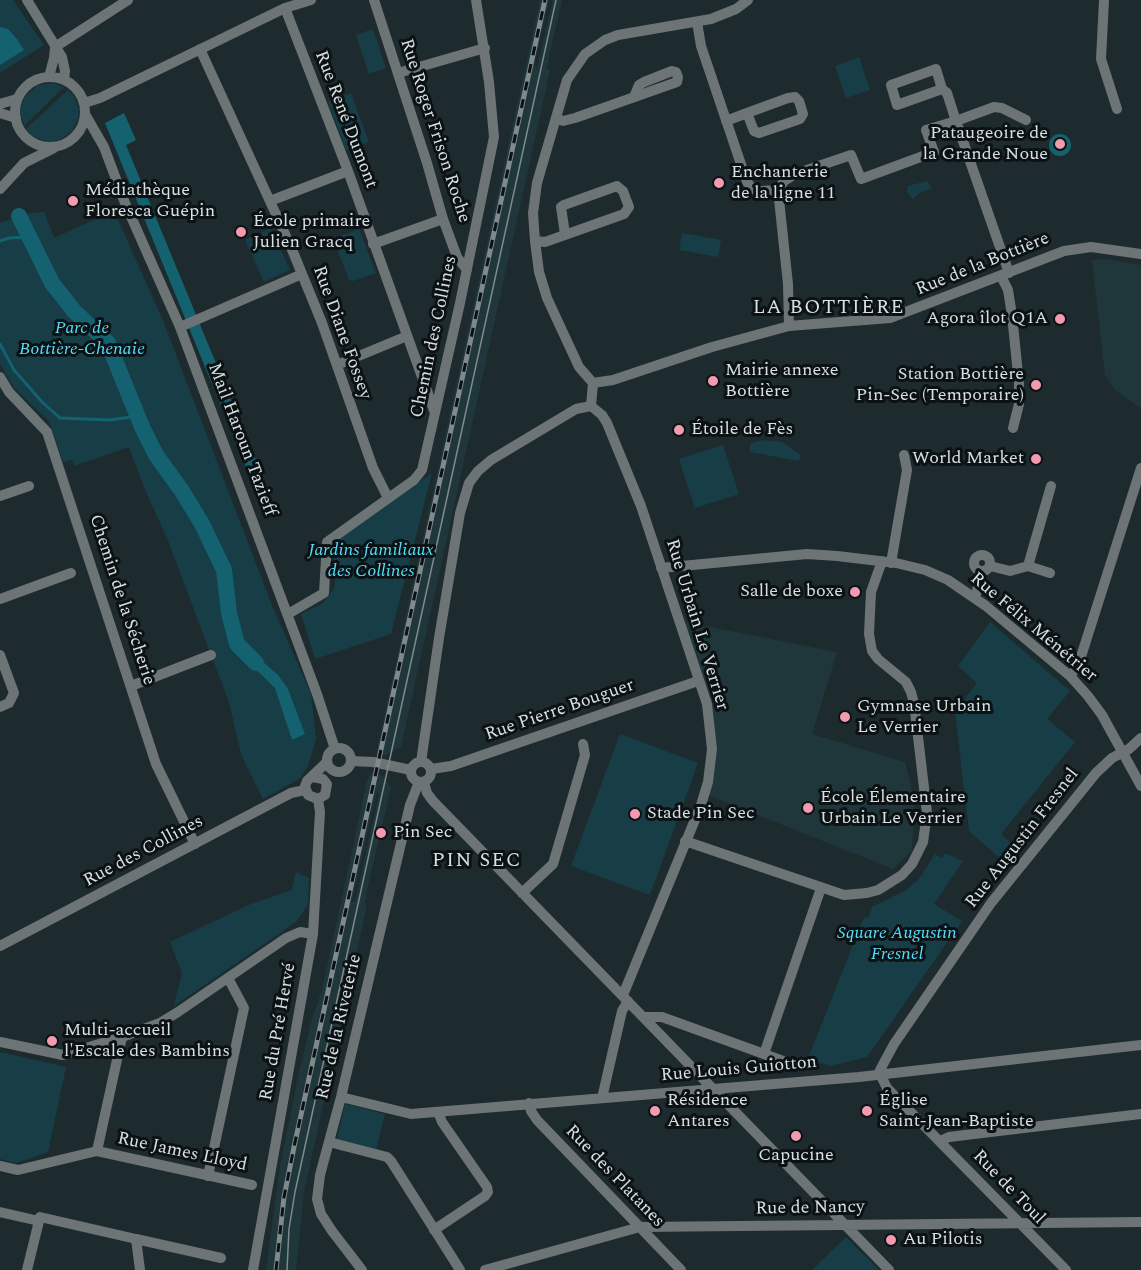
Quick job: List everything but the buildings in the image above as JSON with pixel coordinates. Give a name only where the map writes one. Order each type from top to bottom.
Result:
[{"type":"street","points":[[27,0],[64,62],[64,80]]},
{"type":"street","points":[[55,47],[128,0]]},
{"type":"street","points":[[0,189],[24,163],[69,141],[77,134],[85,109],[100,98],[285,8],[311,0]]},
{"type":"street","name":"Rue Roger Frison Roche","points":[[374,0],[443,219],[457,257],[467,270]]},
{"type":"street","name":"Chemin des Collines","points":[[288,614],[324,593],[327,542],[414,480],[422,470],[494,137],[476,0]]},
{"type":"street","points":[[421,762],[460,513],[469,483],[491,460],[576,408],[591,406],[593,383],[579,367],[547,298],[539,272],[535,242],[533,213],[537,183],[567,80],[577,63],[591,49],[605,40],[618,35],[711,19],[736,9],[748,0]]},
{"type":"street","points":[[1104,0],[1101,58],[1117,109]]},
{"type":"street","name":"Rue René Dumont","points":[[285,8],[348,171],[435,413]]},
{"type":"street","points":[[697,22],[700,46],[747,182],[753,189],[760,191],[778,190]]},
{"type":"street","points":[[49,78],[55,47]]},
{"type":"street","points":[[398,73],[484,48]]},
{"type":"street","name":"Rue Diane Fossey","points":[[200,49],[302,274],[371,461],[388,498]]},
{"type":"street","points":[[942,89],[897,105],[891,85],[936,69],[942,89],[947,93],[1005,274],[1019,384],[1019,404],[1013,428]]},
{"type":"street","points":[[57,146],[44,146],[30,140],[22,132],[16,118],[17,99],[23,90],[40,78],[64,80],[77,90],[85,109]]},
{"type":"street","points":[[556,118],[563,121],[575,118],[634,97]]},
{"type":"street","points":[[726,121],[747,113],[788,98],[795,97],[799,101],[803,114],[800,119],[759,133],[754,131],[747,113]]},
{"type":"street","points":[[0,104],[17,99]]},
{"type":"street","points":[[789,326],[788,284],[778,190],[784,181],[795,174],[851,154],[861,178],[934,152],[926,130],[994,107],[1002,108],[1026,120]]},
{"type":"street","name":"Mail Haroun Tazieff","points":[[85,109],[104,147],[125,203],[180,327],[318,694],[334,749]]},
{"type":"street","points":[[0,114],[16,118]]},
{"type":"street","points":[[77,134],[88,137],[104,147]]},
{"type":"street","points":[[24,163],[30,140]]},
{"type":"street","points":[[270,201],[348,171]]},
{"type":"street","points":[[535,242],[544,242],[624,214],[629,207],[623,191],[617,186],[561,207],[565,234]]},
{"type":"street","points":[[373,244],[443,219]]},
{"type":"street","name":"Rue de la Bottière","points":[[593,383],[613,380],[712,347],[789,326],[890,318],[1064,251],[1101,247],[1141,254]]},
{"type":"street","points":[[180,327],[302,274]]},
{"type":"street","points":[[885,307],[890,318]]},
{"type":"street","points":[[337,365],[407,336]]},
{"type":"street","name":"Chemin de la Sécherie","points":[[0,377],[9,392],[47,432],[156,764],[195,844]]},
{"type":"street","name":"Rue Urbain Le Verrier","points":[[591,406],[608,423],[641,506],[707,704],[712,749],[708,782],[701,804],[625,998],[602,1098]]},
{"type":"street","points":[[685,841],[844,895],[878,890],[893,882],[912,864],[920,851],[927,825],[915,710],[911,692],[906,682],[878,659],[872,651],[869,634],[871,592],[886,562],[907,470],[904,455]]},
{"type":"street","points":[[1070,676],[1078,666],[1141,468]]},
{"type":"street","points":[[0,495],[29,486]]},
{"type":"street","points":[[1028,566],[1052,486]]},
{"type":"street","name":"Rue Félix Ménétrier","points":[[662,568],[807,554],[886,562],[914,567],[937,575],[975,598],[1070,676],[1102,715],[1141,786]]},
{"type":"street","points":[[975,598],[986,568],[1010,571],[1028,566],[1050,573]]},
{"type":"street","points":[[0,599],[71,573]]},
{"type":"street","points":[[131,686],[211,655]]},
{"type":"street","points":[[0,656],[14,693],[9,703],[0,707]]},
{"type":"street","name":"Rue Pierre Bouguer","points":[[431,770],[451,766],[698,681]]},
{"type":"street","name":"Rue Augustin Fresnel","points":[[880,1074],[894,1044],[991,903],[1096,773],[1112,758],[1123,753],[1141,738]]},
{"type":"street","points":[[522,893],[553,864],[585,755],[582,744]]},
{"type":"street","points":[[339,773],[330,769],[326,763],[327,755],[334,749],[346,750],[351,761]]},
{"type":"street","points":[[351,761],[373,762],[411,770]]},
{"type":"street","points":[[326,763],[306,783],[305,790],[310,797],[318,799],[325,795],[327,788],[339,773],[346,770],[351,761]]},
{"type":"street","points":[[422,782],[431,776],[431,770],[428,764],[421,762],[416,763],[411,770],[412,778],[422,782],[433,801],[889,1270]]},
{"type":"street","points":[[313,777],[323,779],[327,788]]},
{"type":"street","name":"Rue de la Riveterie","points":[[361,1270],[321,1214],[317,1199],[320,1175],[341,1097],[408,812],[422,782]]},
{"type":"street","name":"Rue des Collines","points":[[0,946],[291,793],[305,790]]},
{"type":"street","name":"Rue du Pré Hervé","points":[[253,1270],[313,934],[320,812],[318,799]]},
{"type":"street","points":[[764,1054],[821,888]]},
{"type":"street","points":[[0,1042],[67,1055],[122,1037],[170,1017],[286,938],[300,932],[313,934]]},
{"type":"street","points":[[208,1176],[244,1008],[228,978]]},
{"type":"street","points":[[644,1017],[662,1017],[786,1062]]},
{"type":"street","points":[[98,1151],[122,1037]]},
{"type":"street","name":"Rue Louis Guiotton","points":[[341,1097],[411,1114],[880,1074],[1141,1045]]},
{"type":"street","name":"Rue de Toul","points":[[880,1074],[887,1088],[1066,1270]]},
{"type":"street","name":"Rue des Platanes","points":[[529,1103],[537,1120],[680,1270]]},
{"type":"street","points":[[434,1230],[485,1196],[488,1191],[441,1122],[438,1112]]},
{"type":"street","points":[[940,1141],[949,1137],[1141,1114]]},
{"type":"street","points":[[329,1142],[387,1157],[460,1270]]},
{"type":"street","name":"Rue James Lloyd","points":[[0,1166],[18,1170],[98,1151],[252,1185]]},
{"type":"street","points":[[0,1212],[39,1221]]},
{"type":"street","points":[[27,1270],[40,1217],[221,1258]]},
{"type":"street","name":"Rue de Nancy","points":[[485,1270],[640,1227],[1141,1222]]},
{"type":"street","points":[[136,1239],[140,1270]]},
{"type":"shaded area","points":[[540,0],[549,0],[534,66],[537,67],[553,0],[562,0],[549,57],[547,69],[550,70],[401,747],[385,755],[376,754]]},
{"type":"shaded area","points":[[0,27],[8,29],[24,50],[0,65]]},
{"type":"shaded area","points":[[124,113],[136,140],[126,145],[269,492],[258,496],[105,123]]},
{"type":"shaded area","name":"Pataugeoire de la Grande Noue","points":[[1060,134],[1068,137],[1071,145],[1068,153],[1060,156],[1052,153],[1049,145],[1052,137]]},
{"type":"shaded area","points":[[1106,259],[1141,265],[1141,409],[1114,389],[1105,375],[1092,260]]},
{"type":"shaded area","points":[[679,621],[837,652],[812,734],[905,762],[915,802],[912,851],[893,869],[705,794],[711,733]]},
{"type":"shaded area","points":[[244,645],[278,675],[288,689],[305,734],[292,740],[275,688],[235,649]]},
{"type":"shaded area","points":[[371,773],[382,775],[391,787],[304,1192],[296,1270],[266,1270],[280,1166],[298,1077],[310,1026],[322,990],[367,781]],"holes":[[[376,793],[379,794],[377,804],[355,902],[352,901]]]},
{"type":"green space","points":[[0,0],[13,0],[44,45],[0,73]]},
{"type":"green space","points":[[373,29],[386,68],[369,74],[356,35]]},
{"type":"green space","points":[[859,57],[870,90],[846,98],[835,66]]},
{"type":"green space","points":[[54,83],[64,87],[24,126],[20,111],[25,96],[38,85]]},
{"type":"green space","points":[[68,90],[74,96],[79,110],[78,119],[72,131],[52,142],[32,136],[26,129]]},
{"type":"green space","points":[[351,93],[369,142],[346,150],[328,102]]},
{"type":"green space","points":[[927,181],[932,188],[919,193],[913,199],[907,192],[908,186]]},
{"type":"green space","name":"Parc de Bottière-Chenaie","points":[[114,211],[164,323],[273,608],[311,694],[316,739],[308,766],[299,779],[263,799],[241,754],[229,702],[167,538],[129,447],[74,466],[72,460],[63,462],[49,421],[14,388],[0,364],[0,223],[25,214],[44,212],[54,238]]},
{"type":"green space","points":[[271,228],[290,270],[264,282],[245,240]]},
{"type":"green space","points":[[359,229],[376,273],[353,281],[349,280],[334,241],[337,237]]},
{"type":"green space","points":[[682,233],[721,240],[718,257],[679,250]]},
{"type":"green space","points":[[762,440],[782,442],[801,455],[799,461],[750,452],[750,444]]},
{"type":"green space","points":[[723,445],[739,494],[695,508],[679,459]]},
{"type":"green space","name":"Jardins familiaux des Collines","points":[[432,473],[391,634],[315,659],[301,614],[323,603],[335,587],[333,543]]},
{"type":"green space","points":[[990,622],[1070,691],[1047,719],[1075,742],[1001,834],[1016,848],[1004,862],[969,831],[955,712],[977,683],[958,666]]},
{"type":"green space","name":"Stade Pin Sec","points":[[620,734],[698,763],[650,895],[571,866]]},
{"type":"green space","name":"Square Augustin Fresnel","points":[[945,853],[963,861],[934,904],[962,921],[867,1057],[831,1066],[808,1059],[864,917],[868,918],[872,907],[905,891],[919,879],[935,854],[942,858]]},
{"type":"green space","points":[[296,872],[309,878],[308,904],[296,922],[174,1006],[182,973],[170,942],[251,904],[292,890]]},
{"type":"green space","points":[[0,1052],[66,1067],[48,1152],[16,1163],[0,1159]]},
{"type":"green space","points":[[345,1104],[385,1114],[376,1150],[337,1140]]},
{"type":"green space","points":[[846,1237],[879,1270],[812,1270],[822,1260]]},
{"type":"waterway","points":[[19,216],[52,283],[74,311],[108,343],[142,427],[156,455],[202,524],[224,570],[229,613],[237,644],[256,663]]},
{"type":"waterway","points":[[0,241],[30,237]]},
{"type":"waterway","points":[[0,344],[14,370],[43,403],[60,418],[110,420],[138,416]]},
{"type":"tram line","points":[[287,1270],[289,1229],[295,1192],[556,0]]},
{"type":"railway","points":[[276,1270],[284,1197],[294,1147],[545,0]]},
{"type":"place","name":"Pataugeoire de la Grande Noue","points":[[1060,144]]},
{"type":"place","name":"Enchanterie de la ligne 11","points":[[719,183]]},
{"type":"place","name":"Médiathèque Floresca Guépin","points":[[73,201]]},
{"type":"place","name":"École primaire Julien Gracq","points":[[241,232]]},
{"type":"place","name":"Agora îlot Q1A","points":[[1060,319]]},
{"type":"place","name":"Mairie annexe Bottière","points":[[713,381]]},
{"type":"place","name":"Station Bottière Pin-Sec (Temporaire)","points":[[1036,385]]},
{"type":"place","name":"Étoile de Fès","points":[[679,430]]},
{"type":"place","name":"World Market","points":[[1036,459]]},
{"type":"place","name":"Salle de boxe","points":[[855,592]]},
{"type":"place","name":"Gymnase Urbain Le Verrier","points":[[845,717]]},
{"type":"place","name":"École Élementaire Urbain Le Verrier","points":[[808,808]]},
{"type":"place","name":"Stade Pin Sec","points":[[635,814]]},
{"type":"place","name":"Pin Sec","points":[[381,833]]},
{"type":"place","name":"Multi-accueil l'Escale des Bambins","points":[[52,1041]]},
{"type":"place","name":"Résidence Antares","points":[[655,1111]]},
{"type":"place","name":"Église Saint-Jean-Baptiste","points":[[867,1111]]},
{"type":"place","name":"Capucine","points":[[796,1136]]},
{"type":"place","name":"Au Pilotis","points":[[891,1240]]},
{"type":"district","name":"LA BOTTIÈRE","points":[[829,309]]},
{"type":"district","name":"PIN SEC","points":[[477,862]]}]
